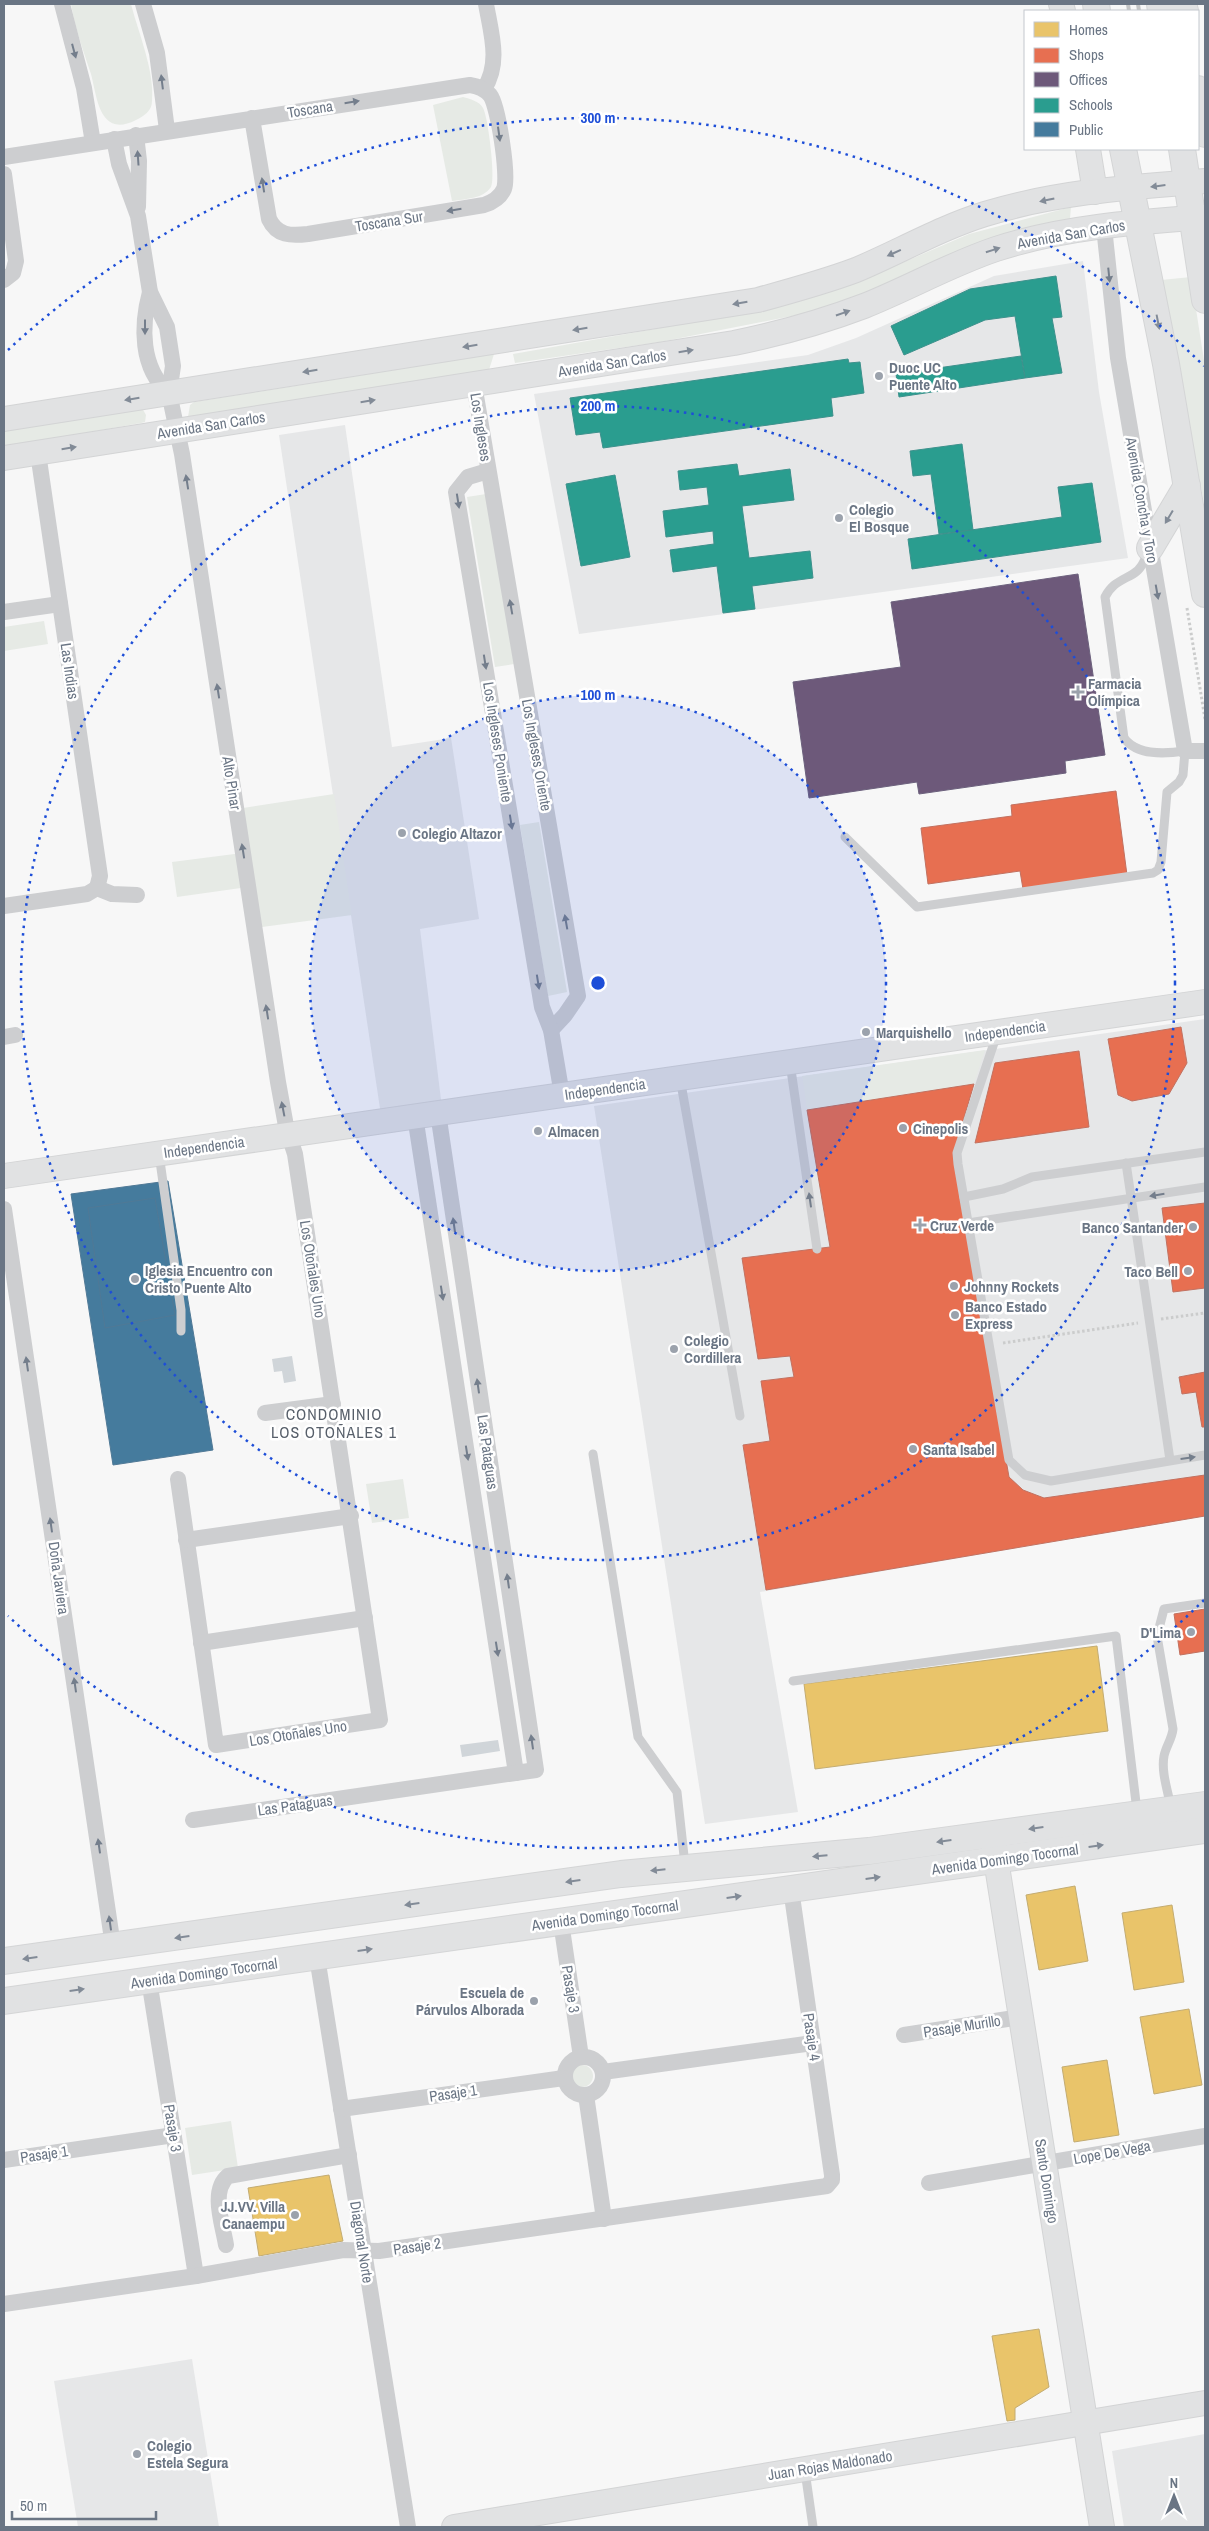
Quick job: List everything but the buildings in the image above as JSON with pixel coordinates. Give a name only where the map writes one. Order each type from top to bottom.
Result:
[{"type":"main road","points":[[1199,95],[1205,134]]},
{"type":"main road","points":[[1123,150],[1166,364],[1205,594]]},
{"type":"main road","points":[[1182,150],[1196,182],[1205,300]]},
{"type":"main road","points":[[1150,548],[1187,486]]},
{"type":"main road","name":"Avenida Domingo Tocornal","points":[[4,2001],[791,1889],[994,1847],[1138,1814],[1205,1805]]},
{"type":"main road","name":"Avenida Domingo Tocornal","points":[[4,1961],[477,1894],[689,1867],[869,1851],[994,1847],[1205,1830]]},
{"type":"main road","points":[[689,1867],[700,1884],[697,1902]]},
{"type":"main road","points":[[477,1894],[484,1912],[483,1933]]},
{"type":"main road","points":[[246,1927],[242,1934],[241,1949],[243,1955],[252,1966]]},
{"type":"main road","points":[[211,1932],[216,1937],[221,1950],[221,1958],[216,1971]]},
{"type":"street","points":[[62,4],[84,88],[93,142]]},
{"type":"street","points":[[143,4],[157,53],[167,130]]},
{"type":"street","points":[[484,89],[490,80],[494,61],[486,4]]},
{"type":"street","name":"Toscana","points":[[4,158],[167,130],[460,85],[477,86],[484,89]]},
{"type":"street","name":"Toscana Sur","points":[[252,118],[267,212],[276,231],[289,235],[318,232],[484,205],[500,196],[506,182],[497,117],[493,100],[484,89]]},
{"type":"street","points":[[136,135],[139,170],[138,216],[150,292],[144,330],[149,362],[154,376],[169,393]]},
{"type":"street","points":[[114,139],[119,164],[138,216]]},
{"type":"street","points":[[1088,150],[1095,192]]},
{"type":"street","points":[[4,174],[16,256],[8,276]]},
{"type":"street","points":[[4,419],[724,306],[792,291],[857,269],[984,214],[1053,198],[1196,182]]},
{"type":"street","name":"Avenida San Carlos","points":[[4,458],[706,348],[770,336],[864,306],[966,260],[998,248],[1047,236],[1104,227],[1199,218]]},
{"type":"street","name":"Avenida Concha y Toro","points":[[1104,227],[1118,358],[1185,751]]},
{"type":"street","points":[[150,292],[162,315],[170,340],[174,373],[169,393]]},
{"type":"street","points":[[499,380],[504,356],[518,339]]},
{"type":"street","name":"Los Ingleses","points":[[474,384],[488,471]]},
{"type":"street","name":"Alto Pinar","points":[[169,393],[178,430],[278,1082],[289,1135]]},
{"type":"street","name":"Las Indias","points":[[38,453],[100,876],[97,888]]},
{"type":"street","name":"Los Ingleses Poniente","points":[[488,471],[468,477],[456,492],[542,1007],[551,1030]]},
{"type":"street","name":"Los Ingleses Oriente","points":[[488,471],[578,996],[565,1015],[551,1030]]},
{"type":"street","points":[[4,612],[60,604]]},
{"type":"street","points":[[1185,751],[1205,751]]},
{"type":"street","points":[[4,906],[87,894],[97,888],[112,894],[137,895]]},
{"type":"street","name":"Independencia","points":[[4,1176],[1205,1002]]},
{"type":"street","points":[[551,1030],[562,1095]]},
{"type":"street","name":"Las Pataguas","points":[[427,1115],[516,1773]]},
{"type":"street","name":"Las Pataguas","points":[[193,1820],[536,1770],[427,1115]]},
{"type":"street","name":"Los Otoñales Uno","points":[[178,1479],[216,1745],[380,1720],[351,1516],[295,1154],[289,1135]]},
{"type":"street","name":"Doña Javiera","points":[[4,1209],[113,1946]]},
{"type":"street","points":[[265,1413],[333,1404]]},
{"type":"street","points":[[186,1540],[351,1516]]},
{"type":"street","points":[[201,1643],[365,1618]]},
{"type":"street","name":"Santo Domingo","points":[[994,1847],[1102,2527]]},
{"type":"street","name":"Pasaje 4","points":[[791,1889],[832,2176],[830,2184]]},
{"type":"street","name":"Pasaje 3","points":[[561,1922],[581,2057]]},
{"type":"street","name":"Diagonal Norte","points":[[317,1957],[408,2527]]},
{"type":"street","name":"Pasaje 3","points":[[149,1980],[196,2276]]},
{"type":"street","name":"Pasaje Murillo","points":[[904,2035],[1021,2017]]},
{"type":"street","points":[[603,2072],[812,2043]]},
{"type":"street","points":[[581,2057],[597,2062],[603,2072],[603,2079],[598,2090],[586,2096],[574,2093],[566,2084],[564,2078],[570,2062],[581,2057]]},
{"type":"street","name":"Pasaje 1","points":[[341,2109],[564,2078]]},
{"type":"street","points":[[586,2096],[604,2219]]},
{"type":"street","name":"Pasaje 1","points":[[4,2160],[174,2134]]},
{"type":"street","name":"Lope De Vega","points":[[929,2184],[1205,2136]]},
{"type":"street","points":[[226,2245],[219,2192],[223,2181],[228,2176],[348,2155]]},
{"type":"street","name":"Pasaje 2","points":[[4,2304],[196,2276],[343,2250],[379,2251],[824,2187],[830,2184]]},
{"type":"street","name":"Juan Rojas Maldonado","points":[[454,2527],[1205,2403]]},
{"type":"lane","points":[[845,837],[917,906],[1152,873],[1158,870],[1161,862],[1167,792],[1179,782],[1182,775],[1185,751],[1146,752],[1129,745],[1124,738],[1105,597],[1112,585],[1123,577],[1134,574],[1143,565],[1150,548]]},
{"type":"lane","points":[[997,1032],[957,1153],[1008,1460],[1025,1475],[1051,1481],[1205,1455]]},
{"type":"lane","points":[[790,1062],[816,1249]]},
{"type":"lane","points":[[680,1078],[740,1416]]},
{"type":"lane","points":[[964,1197],[1003,1189],[1032,1177],[1205,1152]]},
{"type":"lane","points":[[159,1154],[181,1310],[181,1331]]},
{"type":"lane","points":[[1126,1163],[1170,1460]]},
{"type":"lane","points":[[968,1223],[1205,1187]]},
{"type":"lane","points":[[593,1454],[638,1738],[677,1792],[689,1867]]},
{"type":"lane","points":[[1171,1810],[1163,1767],[1164,1754],[1172,1739],[1173,1729],[1157,1636],[1164,1609],[1205,1603]]},
{"type":"lane","points":[[793,1680],[1116,1636],[1138,1814]]},
{"type":"lane","points":[[804,2469],[813,2527]]},
{"type":"path","points":[[989,1345],[1205,1313]]},
{"type":"shaded area","points":[[71,4],[131,4],[151,77],[151,108],[142,117],[124,124],[114,124],[107,120],[98,103]]},
{"type":"shaded area","points":[[463,97],[479,104],[485,113],[493,173],[491,187],[488,191],[473,198],[452,201],[433,105]]},
{"type":"shaded area","points":[[1071,207],[1070,219],[981,243],[848,301],[807,313],[660,342],[515,363],[513,354],[779,307],[860,281],[969,234]]},
{"type":"shaded area","name":"Colegio El Bosque","points":[[1083,261],[1099,392],[1128,558],[579,634],[534,394],[808,355],[856,338],[994,276]]},
{"type":"shaded area","points":[[1191,277],[1205,367],[1205,508],[1161,280]]},
{"type":"shaded area","points":[[494,354],[488,373],[188,417],[190,405],[194,402]]},
{"type":"shaded area","points":[[142,408],[146,415],[145,422],[4,447],[4,427]]},
{"type":"shaded area","name":"Colegio Altazor","points":[[345,425],[392,747],[451,738],[479,919],[420,929],[442,1108],[381,1115],[279,435]]},
{"type":"shaded area","points":[[486,494],[514,664],[495,667],[467,497]]},
{"type":"shaded area","points":[[44,621],[48,644],[4,651],[4,627]]},
{"type":"shaded area","points":[[334,794],[352,915],[262,927],[255,886],[177,897],[172,862],[250,852],[243,808]]},
{"type":"shaded area","points":[[539,822],[567,992],[548,996],[520,825]]},
{"type":"shaded area","points":[[1205,1019],[1205,1516],[760,1592],[798,1812],[705,1824],[594,1106]]},
{"type":"shaded area","points":[[985,1050],[974,1084],[807,1110],[802,1076]]},
{"type":"shaded area","points":[[292,1356],[296,1381],[284,1383],[282,1371],[274,1372],[272,1359]]},
{"type":"shaded area","points":[[403,1479],[409,1518],[372,1523],[366,1484]]},
{"type":"shaded area","points":[[498,1740],[500,1751],[462,1757],[460,1745]]},
{"type":"shaded area","points":[[582,2065],[590,2068],[593,2076],[590,2084],[582,2087],[574,2084],[571,2076],[574,2068]]},
{"type":"shaded area","points":[[231,2121],[238,2168],[192,2175],[185,2128]]},
{"type":"shaded area","name":"Colegio Estela Segura","points":[[192,2359],[219,2527],[78,2527],[54,2381]]},
{"type":"shaded area","points":[[1205,2434],[1205,2527],[1124,2527],[1112,2451]]},
{"type":"railway","points":[[1128,4],[1129,10]]},
{"type":"railway","points":[[1138,4],[1139,10]]},
{"type":"place","name":"Duoc UC Puente Alto","points":[[879,376]]},
{"type":"place","name":"Colegio El Bosque","points":[[839,518]]},
{"type":"place","name":"Farmacia Olímpica","points":[[1078,692]]},
{"type":"place","name":"Colegio Altazor","points":[[402,833]]},
{"type":"place","name":"Marquishello","points":[[866,1032]]},
{"type":"place","name":"Cinepolis","points":[[903,1128]]},
{"type":"place","name":"Almacen","points":[[538,1131]]},
{"type":"place","name":"Cruz Verde","points":[[920,1225]]},
{"type":"place","name":"Banco Santander","points":[[1193,1227]]},
{"type":"place","name":"Taco Bell","points":[[1188,1271]]},
{"type":"place","name":"Iglesia Encuentro con Cristo Puente Alto","points":[[135,1279]]},
{"type":"place","name":"Johnny Rockets","points":[[954,1286]]},
{"type":"place","name":"Banco Estado Express","points":[[955,1315]]},
{"type":"place","name":"Colegio Cordillera","points":[[674,1349]]},
{"type":"place","name":"Santa Isabel","points":[[913,1449]]},
{"type":"place","name":"D'Lima","points":[[1191,1632]]},
{"type":"place","name":"Escuela de Párvulos Alborada","points":[[534,2001]]},
{"type":"place","name":"JJ.VV. Villa Canaempu","points":[[295,2215]]},
{"type":"place","name":"Colegio Estela Segura","points":[[137,2454]]},
{"type":"district","name":"CONDOMINIO LOS OTOÑALES 1","points":[[334,1423]]}]
